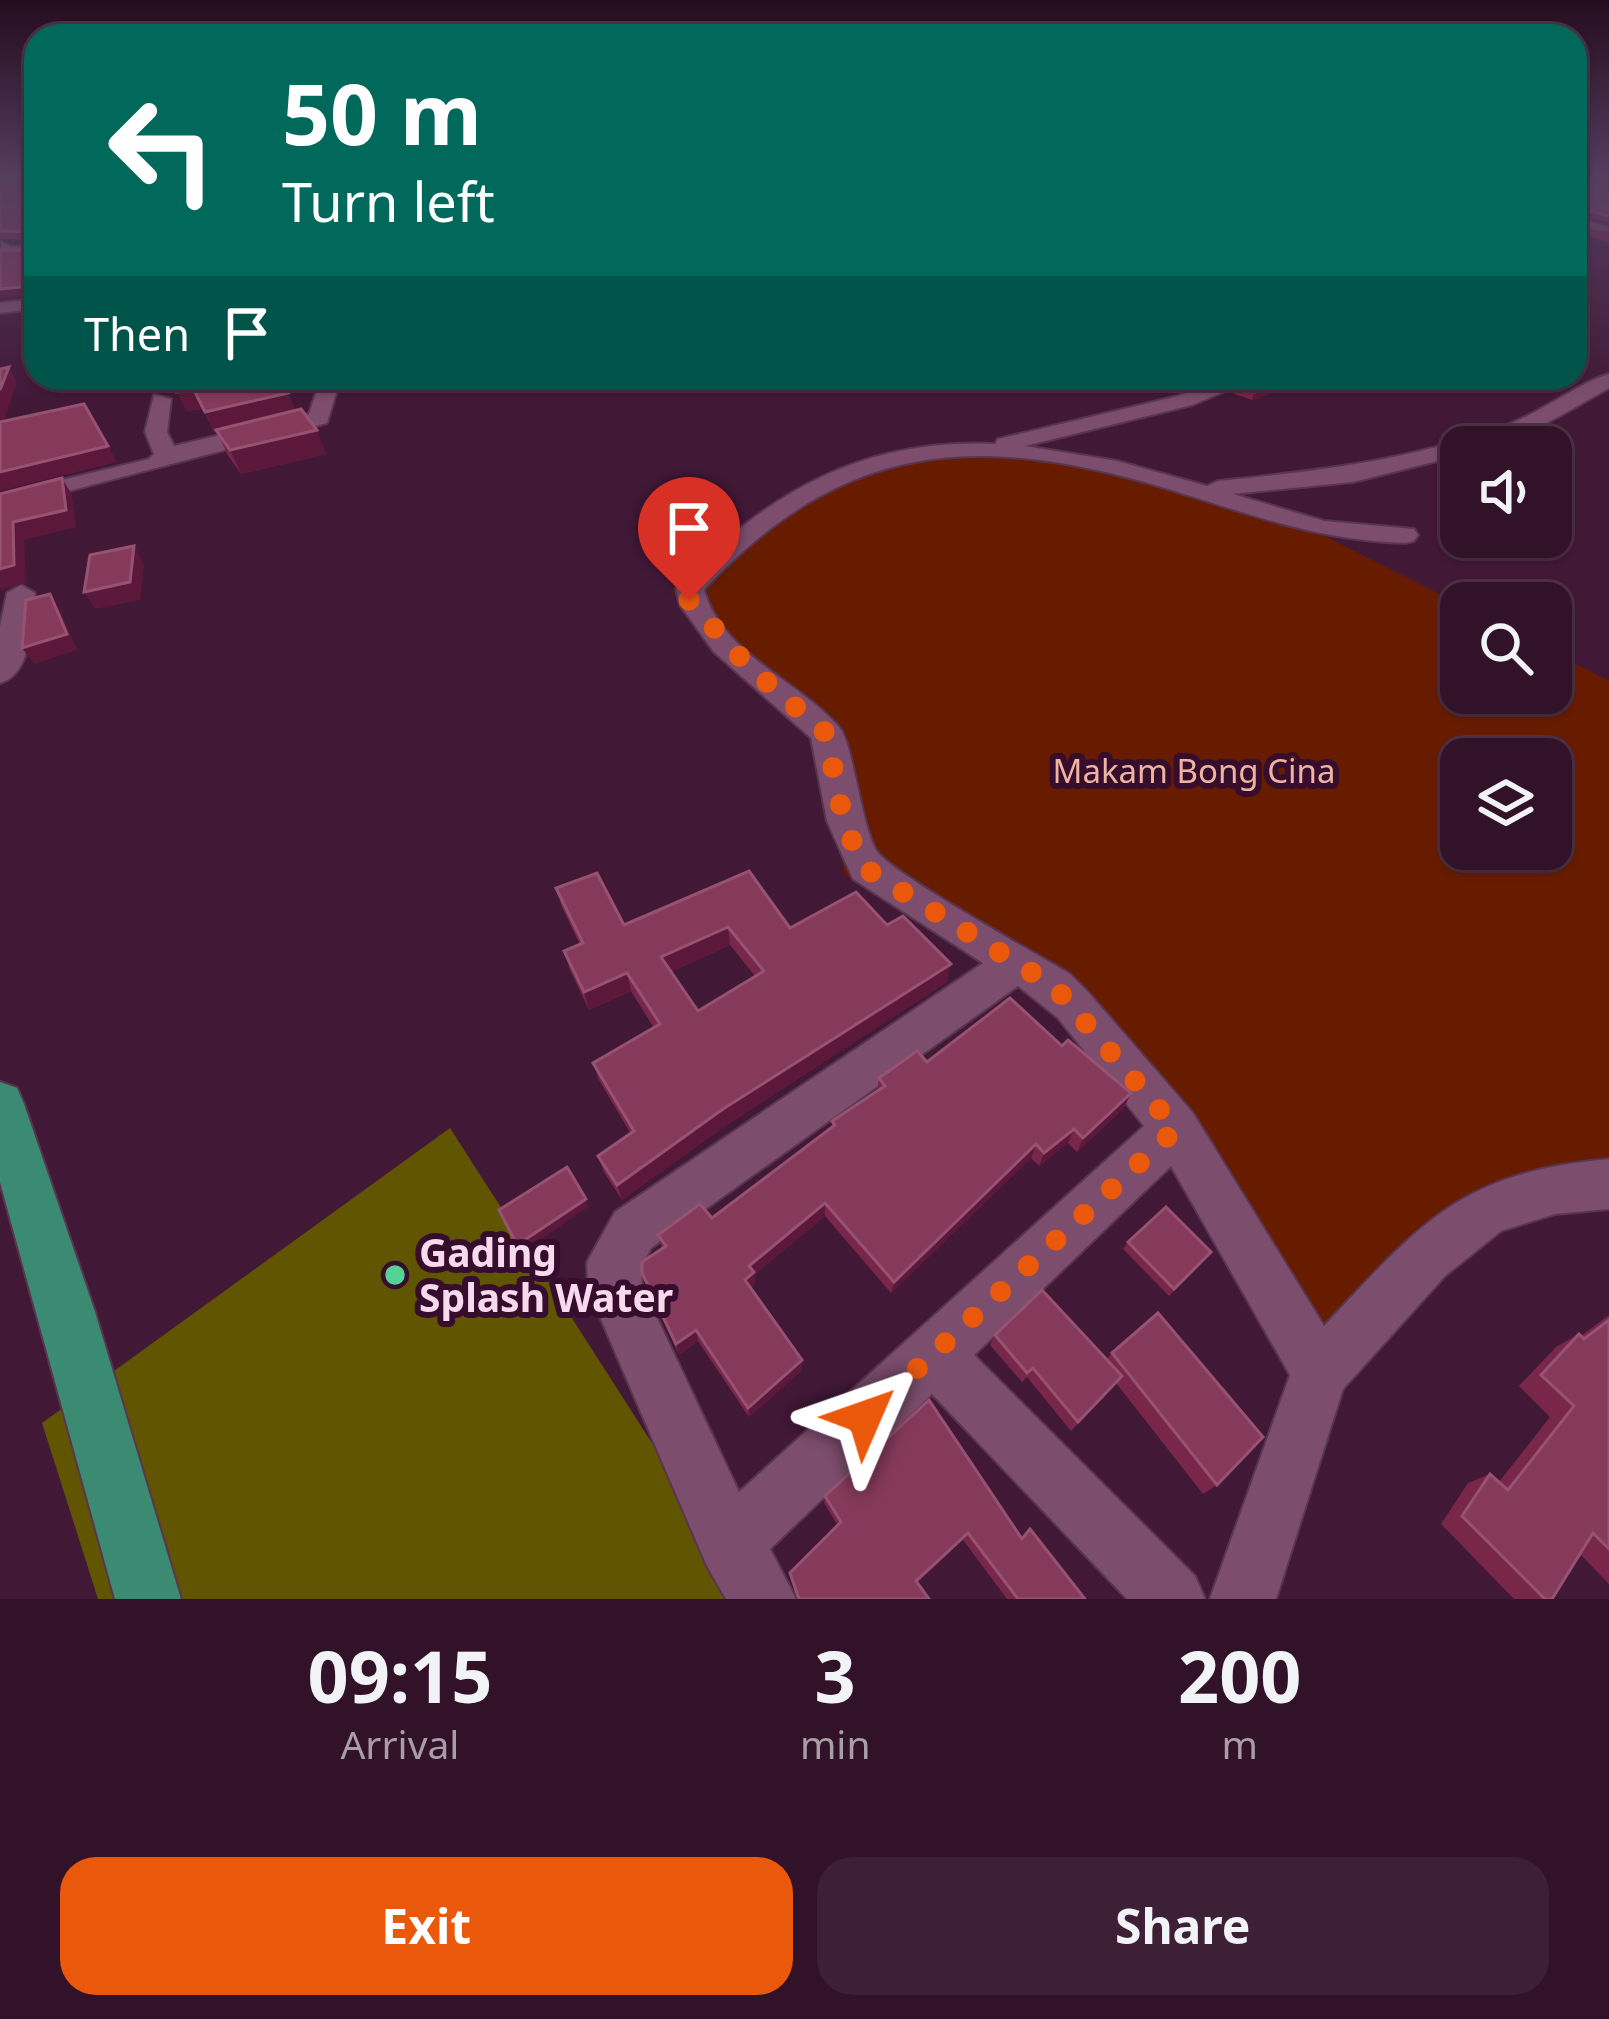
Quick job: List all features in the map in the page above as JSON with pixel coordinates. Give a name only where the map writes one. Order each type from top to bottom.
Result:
[{"type":"main road","points":[[0,1104],[67,1312],[148,1599]]},
{"type":"street","points":[[1524,426],[1609,380]]},
{"type":"street","points":[[0,502],[127,473],[157,464],[166,455],[317,419],[326,390]]},
{"type":"street","points":[[974,451],[1215,390]]},
{"type":"street","points":[[161,399],[156,432],[166,455]]},
{"type":"street","points":[[1320,1372],[1176,1129],[1055,987],[866,869],[838,797],[827,734],[749,667],[689,600],[690,589],[765,523],[815,491],[870,463],[907,455],[974,451],[1100,463],[1324,530],[1405,535]]},
{"type":"street","points":[[1197,489],[1354,475],[1440,454]]},
{"type":"street","points":[[0,673],[8,668],[21,593]]},
{"type":"street","points":[[1016,964],[633,1230],[614,1262],[615,1289],[745,1580],[933,1354],[1176,1129]]},
{"type":"street","points":[[1243,1599],[1320,1372],[1426,1257],[1487,1210],[1555,1189],[1609,1184]]},
{"type":"street","points":[[933,1354],[1172,1599]]},
{"type":"green space","name":"Makam Bong Cina","points":[[908,452],[1099,458],[1303,525],[1440,594],[1440,714],[1572,714],[1572,662],[1609,681],[1609,1197],[1479,1237],[1326,1397],[1170,1132],[1051,999],[845,875],[819,737],[741,667],[671,591],[797,488]]},
{"type":"shaded area","name":"Gading Splash Water","points":[[450,1128],[752,1599],[98,1599],[42,1423]]},
{"type":"building","points":[[0,252],[24,252],[24,287],[0,289]]},
{"type":"building","points":[[9,367],[0,390],[0,369]]},
{"type":"building","points":[[194,390],[288,393],[205,412]]},
{"type":"building","points":[[84,404],[108,446],[0,472],[0,422]]},
{"type":"building","points":[[301,409],[317,430],[230,450],[216,430]]},
{"type":"building","points":[[62,478],[66,510],[13,522],[14,565],[0,569],[0,494]]},
{"type":"building","points":[[134,546],[130,582],[84,592],[90,555]]},
{"type":"building","points":[[50,594],[67,634],[22,648],[26,600]]},
{"type":"building","points":[[749,871],[790,928],[856,892],[887,925],[903,916],[951,964],[723,1109],[617,1185],[598,1156],[634,1131],[593,1063],[660,1024],[627,973],[584,992],[564,951],[583,943],[556,888],[597,873],[624,925]],"holes":[[[728,927],[764,971],[698,1011],[661,957]]]},
{"type":"building","points":[[1010,998],[1062,1046],[1068,1040],[1131,1093],[1083,1138],[1074,1129],[1044,1153],[1036,1144],[894,1282],[825,1203],[749,1266],[754,1272],[745,1280],[802,1360],[748,1408],[696,1330],[676,1344],[642,1273],[642,1262],[666,1246],[658,1235],[700,1204],[712,1218],[835,1125],[832,1121],[885,1086],[879,1078],[917,1051],[927,1062]]},
{"type":"building","points":[[567,1167],[586,1199],[517,1245],[499,1210]]},
{"type":"building","points":[[1166,1207],[1211,1252],[1174,1289],[1128,1242]]},
{"type":"building","points":[[1042,1290],[1122,1376],[1078,1422],[1033,1368],[1027,1373],[995,1335]]},
{"type":"building","points":[[1158,1313],[1263,1437],[1217,1485],[1112,1353]]},
{"type":"building","points":[[1609,1320],[1609,1549],[1593,1533],[1552,1599],[1545,1599],[1462,1516],[1490,1474],[1508,1490],[1574,1406],[1541,1375],[1579,1334],[1584,1339]]},
{"type":"building","points":[[929,1400],[1022,1539],[1030,1529],[1085,1599],[1018,1599],[968,1533],[916,1581],[929,1599],[799,1599],[790,1573],[841,1522],[825,1496]]},
{"type":"place","name":"Gading Splash Water","points":[[395,1275]]},
{"type":"route","points":[[689,600],[749,667],[827,734],[838,797],[866,869],[1055,987],[1176,1129],[865,1417]]}]
